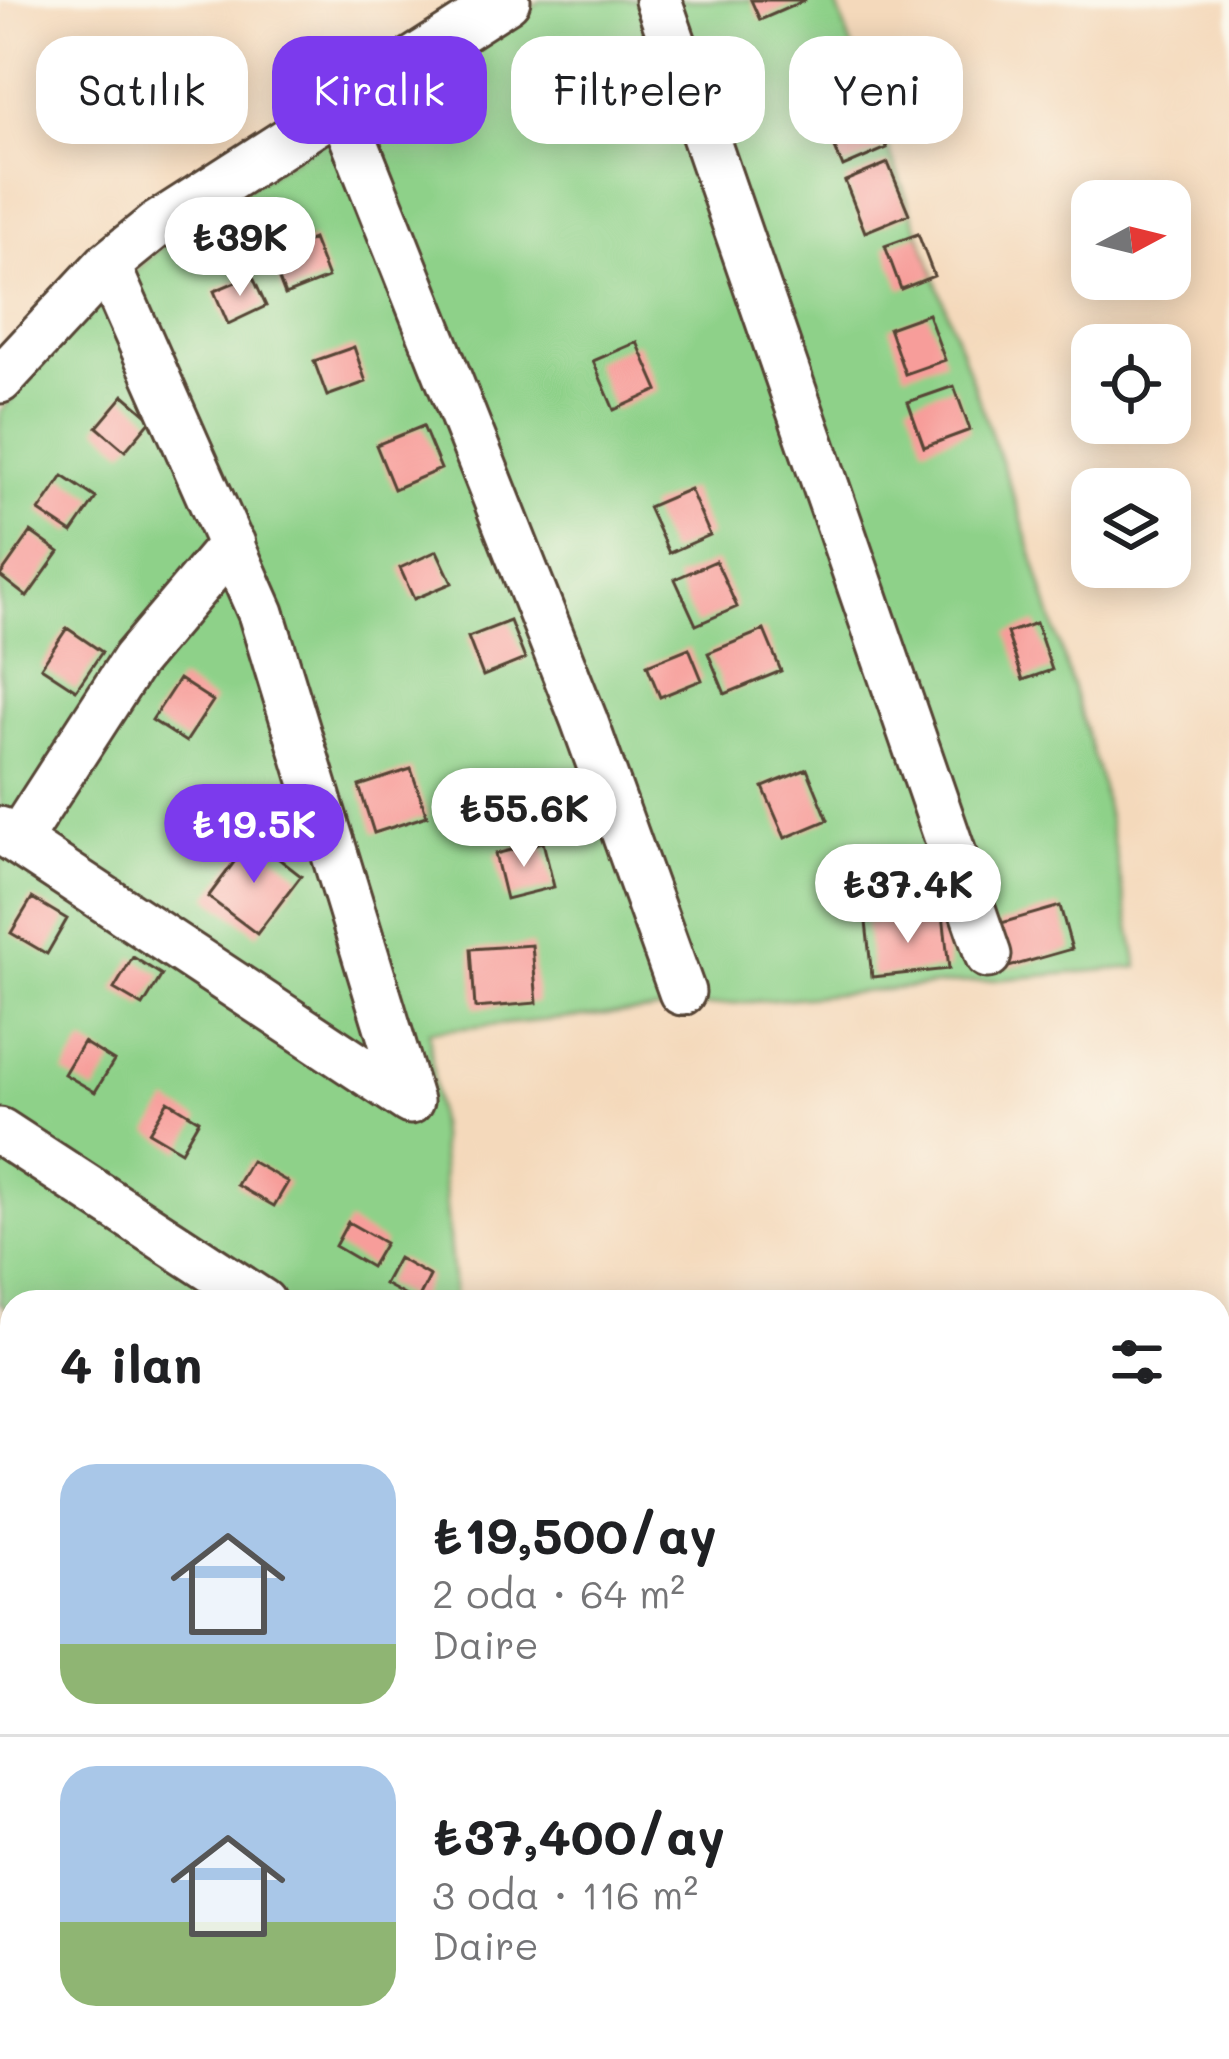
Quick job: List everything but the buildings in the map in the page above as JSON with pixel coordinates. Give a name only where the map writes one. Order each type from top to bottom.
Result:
[{"type":"street","points":[[450,36],[507,0]]},
{"type":"street","points":[[658,0],[988,955]]},
{"type":"street","points":[[0,380],[107,265],[200,193],[278,144]]},
{"type":"street","points":[[356,144],[559,654],[682,992]]},
{"type":"street","points":[[107,265],[232,544],[280,673],[410,1102],[8,835],[134,660],[232,544]]},
{"type":"street","points":[[0,1131],[244,1290]]},
{"type":"green space","points":[[542,0],[835,0],[848,36],[789,36],[789,144],[887,144],[1020,514],[1100,778],[1138,967],[429,1031],[454,1290],[0,1290],[0,412],[54,348],[175,234],[316,144],[487,144],[486,36]]}]
